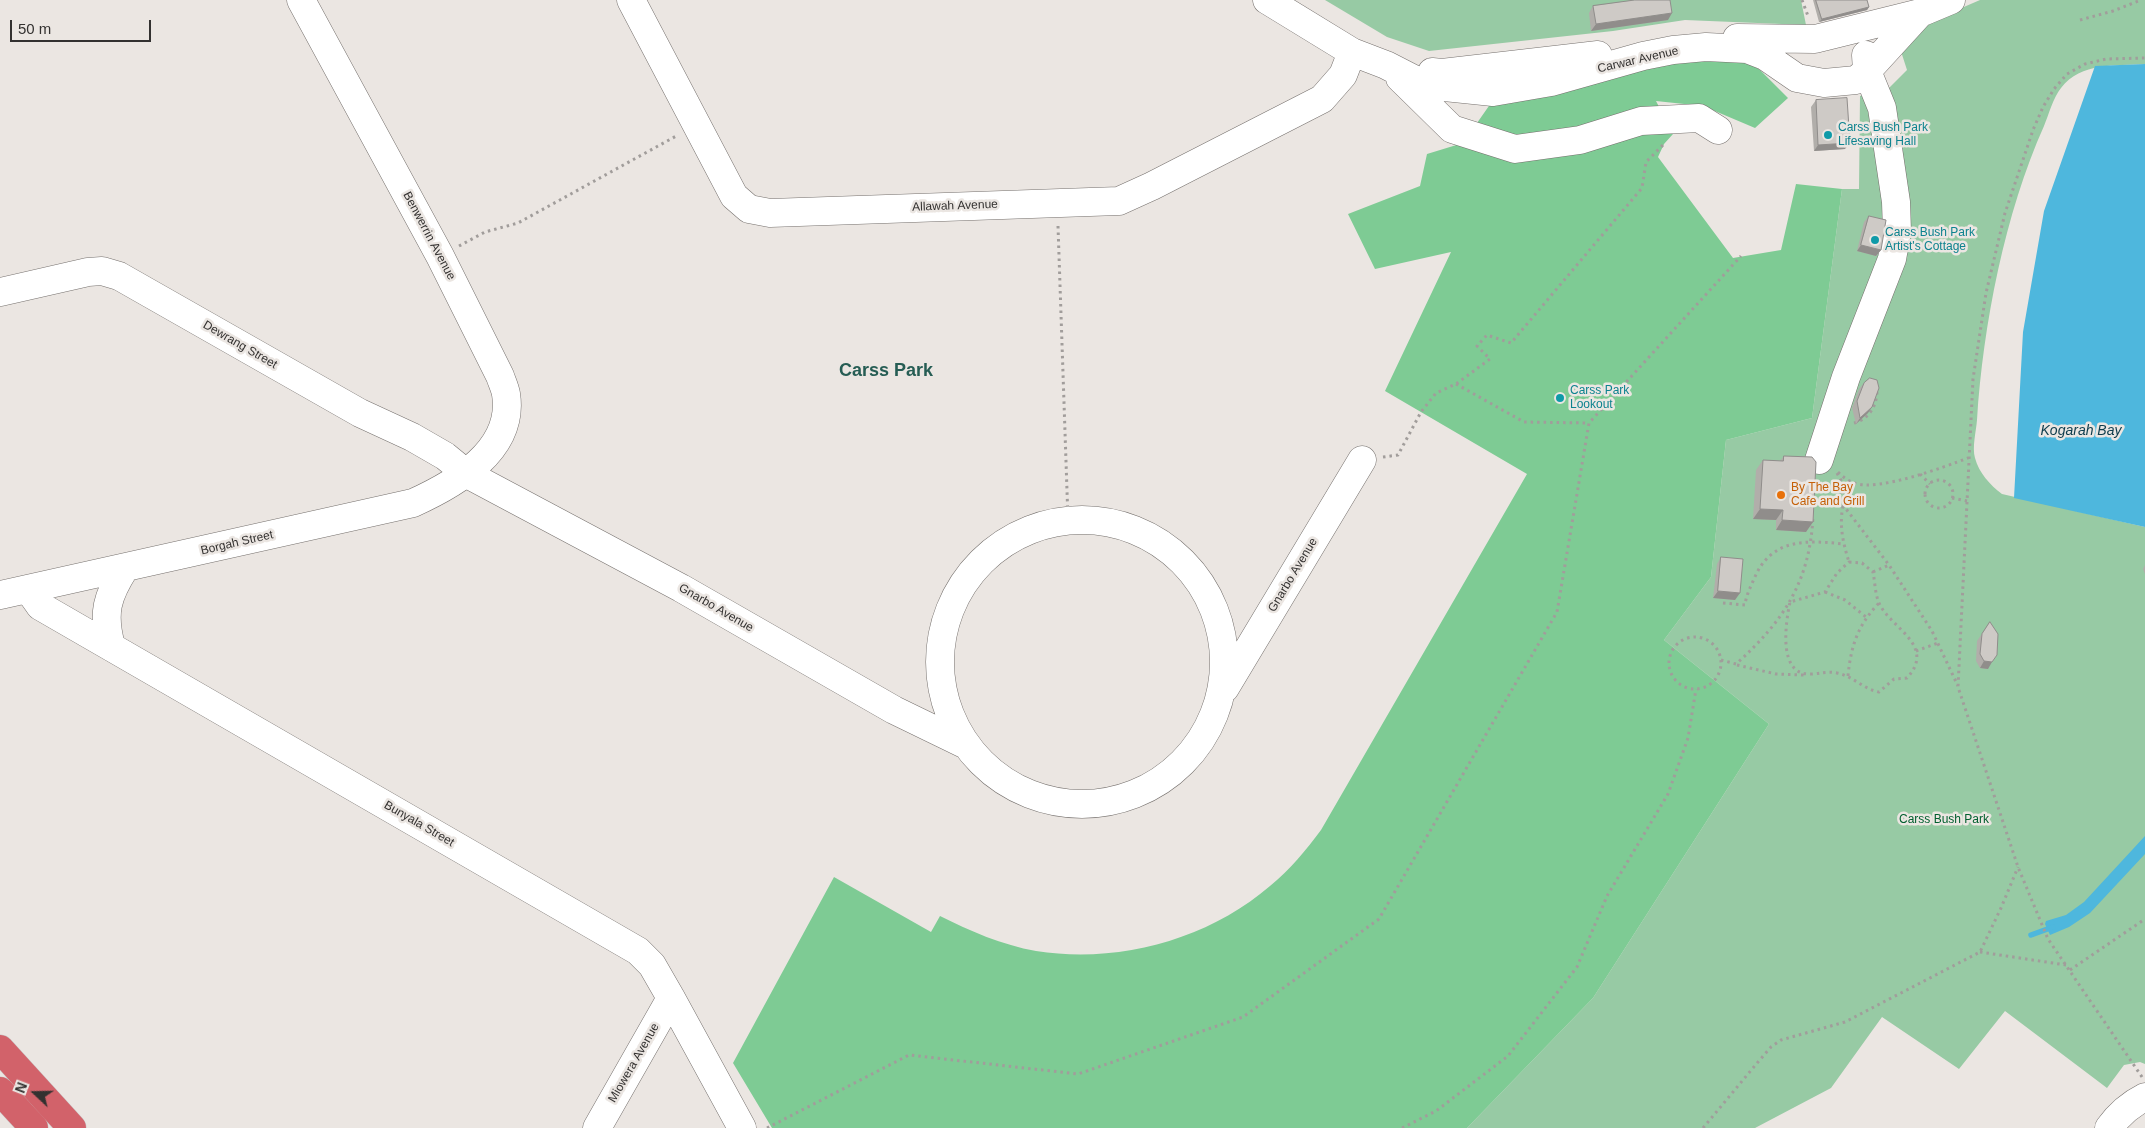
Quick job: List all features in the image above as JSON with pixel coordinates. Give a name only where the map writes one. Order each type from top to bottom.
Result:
[{"type":"highway","points":[[0,1049],[72,1128]]},
{"type":"highway","points":[[0,1091],[34,1128]]},
{"type":"street","name":"Benwerrin Avenue","points":[[301,0],[440,256],[500,376],[506,394],[506,413],[502,428],[493,445],[467,474]]},
{"type":"street","name":"Allawah Avenue","points":[[631,0],[734,196],[749,209],[770,213],[1119,201],[1322,99],[1342,75],[1352,52]]},
{"type":"street","name":"Carwar Avenue","points":[[1267,0],[1352,52],[1386,65],[1425,85],[1493,92],[1550,82],[1643,56],[1673,50],[1706,47],[1748,49],[1765,56],[1797,78],[1824,83],[1856,80],[1867,71],[1920,12]]},
{"type":"street","name":"Carwar Avenue","points":[[1386,65],[1442,74],[1617,52],[1690,38],[1814,39],[1840,34],[1920,12],[1951,0]]},
{"type":"street","points":[[1818,460],[1846,377],[1892,259],[1897,231],[1896,202],[1882,108],[1867,71],[1867,58],[1861,49],[1840,34]]},
{"type":"street","points":[[1792,39],[1785,63],[1797,78]]},
{"type":"street","points":[[1386,65],[1452,129],[1515,149],[1580,140],[1642,121],[1698,118],[1718,130]]},
{"type":"street","name":"Dewrang Street","points":[[0,292],[88,272],[102,271],[119,276],[360,413],[412,437],[445,456],[467,474]]},
{"type":"street","name":"Gnarbo Avenue","points":[[1223,691],[1224,641],[1219,619],[1203,588],[1188,568],[1170,551],[1154,540],[1114,523],[1094,520],[1068,520],[1045,524],[1025,531],[991,553],[977,566],[962,585],[952,604],[944,627],[940,666],[947,708],[964,744],[976,760],[994,776],[1017,789],[1059,802],[1088,804],[1109,801],[1149,787],[1188,755],[1203,734],[1223,691],[1362,460]]},
{"type":"street","name":"Gnarbo Avenue","points":[[467,474],[681,588],[894,710],[964,744]]},
{"type":"street","name":"Borgah Street","points":[[0,595],[413,503],[437,492],[467,474]]},
{"type":"street","points":[[111,646],[106,630],[106,613],[109,597],[125,568]]},
{"type":"street","name":"Bunyala Street","points":[[28,590],[35,602],[40,606],[638,951],[652,965],[742,1128]]},
{"type":"street","name":"Miowera Avenue","points":[[597,1128],[671,998]]},
{"type":"street","points":[[2109,1128],[2118,1116],[2144,1090]]},
{"type":"path","points":[[2080,20],[2113,11],[2141,0]]},
{"type":"path","points":[[1958,687],[1973,379],[1986,293],[2005,213],[2043,106],[2067,74],[2085,64],[2106,59],[2145,58]]},
{"type":"path","points":[[440,256],[485,232],[518,223],[696,125]]},
{"type":"path","points":[[1362,460],[1398,455],[1421,412],[1436,393],[1456,384],[1490,359],[1478,346],[1487,335],[1511,343],[1642,188],[1646,162],[1664,144]]},
{"type":"path","points":[[1058,227],[1068,520]]},
{"type":"path","points":[[766,1128],[910,1055],[1078,1074],[1087,1071],[1243,1017],[1379,919],[1557,612],[1589,423],[1741,256]]},
{"type":"path","points":[[1456,384],[1524,422],[1589,423]]},
{"type":"path","points":[[1846,426],[1864,420],[1870,415],[1877,393],[1876,386]]},
{"type":"path","points":[[1849,562],[1843,544],[1841,516],[1843,505],[1842,482],[1836,471],[1855,484],[1875,484],[1920,474],[1968,458]]},
{"type":"path","points":[[1920,474],[1930,484]]},
{"type":"path","points":[[1937,480],[1946,482],[1952,489],[1952,498],[1946,506],[1933,506],[1926,496],[1930,484],[1937,480]]},
{"type":"path","points":[[1952,498],[1967,501]]},
{"type":"path","points":[[1843,505],[1888,565],[1939,642],[1958,687],[2018,867],[2047,937],[2138,1069],[2144,1090]]},
{"type":"path","points":[[1736,664],[1776,624],[1790,602],[1804,572],[1812,541],[1813,512]]},
{"type":"path","points":[[1723,603],[1745,605],[1757,571],[1772,553],[1794,542],[1812,541],[1843,544]]},
{"type":"path","points":[[1721,660],[1776,674],[1810,674],[1827,671],[1848,676],[1870,690],[1878,692],[1894,679],[1907,678],[1915,667],[1916,651],[1912,640],[1906,632],[1890,619],[1879,603],[1874,572],[1862,563],[1849,562],[1836,573],[1825,592]]},
{"type":"path","points":[[1874,572],[1888,565]]},
{"type":"path","points":[[1790,602],[1825,592],[1845,600],[1866,617]]},
{"type":"path","points":[[1790,602],[1784,634],[1786,651],[1797,670],[1810,674]]},
{"type":"path","points":[[1848,676],[1858,631],[1866,617],[1879,603]]},
{"type":"path","points":[[1690,636],[1698,636],[1714,644],[1721,660],[1720,668],[1711,683],[1696,689],[1680,684],[1669,670],[1668,661],[1675,645],[1690,636]]},
{"type":"path","points":[[1916,651],[1939,642]]},
{"type":"path","points":[[1402,1128],[1436,1111],[1508,1056],[1577,967],[1607,896],[1668,794],[1688,738],[1696,689]]},
{"type":"path","points":[[1980,952],[2018,867]]},
{"type":"path","points":[[2070,970],[2145,919]]},
{"type":"path","points":[[1703,1128],[1771,1047],[1781,1040],[1845,1022],[1980,952],[2066,965]]},
{"type":"green space","points":[[1325,0],[1801,0],[1806,25],[1685,20],[1613,31],[1429,51],[1387,37]]},
{"type":"green space","name":"Carss Bush Park","points":[[1980,0],[2145,0],[2145,64],[2100,67],[2078,74],[2069,80],[2056,96],[2030,160],[2007,232],[1998,270],[1985,346],[1974,449],[1975,458],[1982,474],[2002,494],[2145,527],[2145,1064],[2140,1062],[2124,1065],[2107,1088],[2005,1011],[1959,1069],[1882,1017],[1831,1088],[1755,1128],[1467,1128],[1593,998],[1769,724],[1664,640],[1711,577],[1726,440],[1812,418],[1842,189],[1859,189],[1860,96],[1889,88],[1907,70],[1898,42],[1943,16]]},
{"type":"green space","points":[[1746,60],[1760,70],[1788,98],[1755,128],[1703,106],[1656,101],[1673,134],[1664,144],[1658,157],[1733,258],[1781,250],[1796,184],[1842,189],[1812,418],[1726,440],[1711,577],[1664,640],[1769,724],[1593,998],[1467,1128],[772,1128],[733,1063],[834,877],[931,932],[940,916],[986,937],[1023,948],[1067,954],[1098,954],[1160,944],[1190,934],[1218,921],[1245,905],[1291,867],[1321,830],[1527,474],[1385,391],[1451,252],[1375,269],[1348,214],[1420,186],[1427,154],[1463,143],[1491,103],[1666,61]]},
{"type":"water","name":"Kogarah Bay","points":[[2145,64],[2145,527],[2014,498],[2023,332],[2044,211],[2095,66]]},
{"type":"water","points":[[2145,836],[2145,854],[2090,913],[2069,927],[2050,935],[2045,924],[2046,921],[2066,915],[2084,902]]},
{"type":"building","points":[[1635,0],[1670,0],[1672,13],[1596,24],[1593,6]]},
{"type":"building","points":[[1816,0],[1867,0],[1869,7],[1822,19]]},
{"type":"building","name":"Carss Bush Park Lifesaving Hall","points":[[1847,98],[1850,143],[1818,145],[1816,100]]},
{"type":"building","points":[[1869,216],[1886,220],[1881,250],[1861,245]]},
{"type":"building","points":[[1870,378],[1877,380],[1879,388],[1872,407],[1860,418],[1857,401],[1864,383]]},
{"type":"building","name":"By The Bay Cafe and Grill","points":[[1784,456],[1812,457],[1816,462],[1813,522],[1782,520],[1783,510],[1760,509],[1763,460],[1783,461]]},
{"type":"building","points":[[1721,557],[1743,559],[1740,593],[1718,591]]},
{"type":"building","points":[[1990,622],[1998,634],[1997,655],[1992,662],[1984,661],[1980,654],[1982,634]]},
{"type":"waterway","points":[[2031,935],[2053,927]]},
{"type":"place","name":"Carss Bush Park Lifesaving Hall","points":[[1828,135]]},
{"type":"place","name":"Carss Bush Park Artist's Cottage","points":[[1875,240]]},
{"type":"place","name":"Carss Park Lookout","points":[[1560,398]]},
{"type":"place","name":"By The Bay Cafe and Grill","points":[[1781,495]]},
{"type":"district","name":"Carss Park","points":[[886,371]]}]
